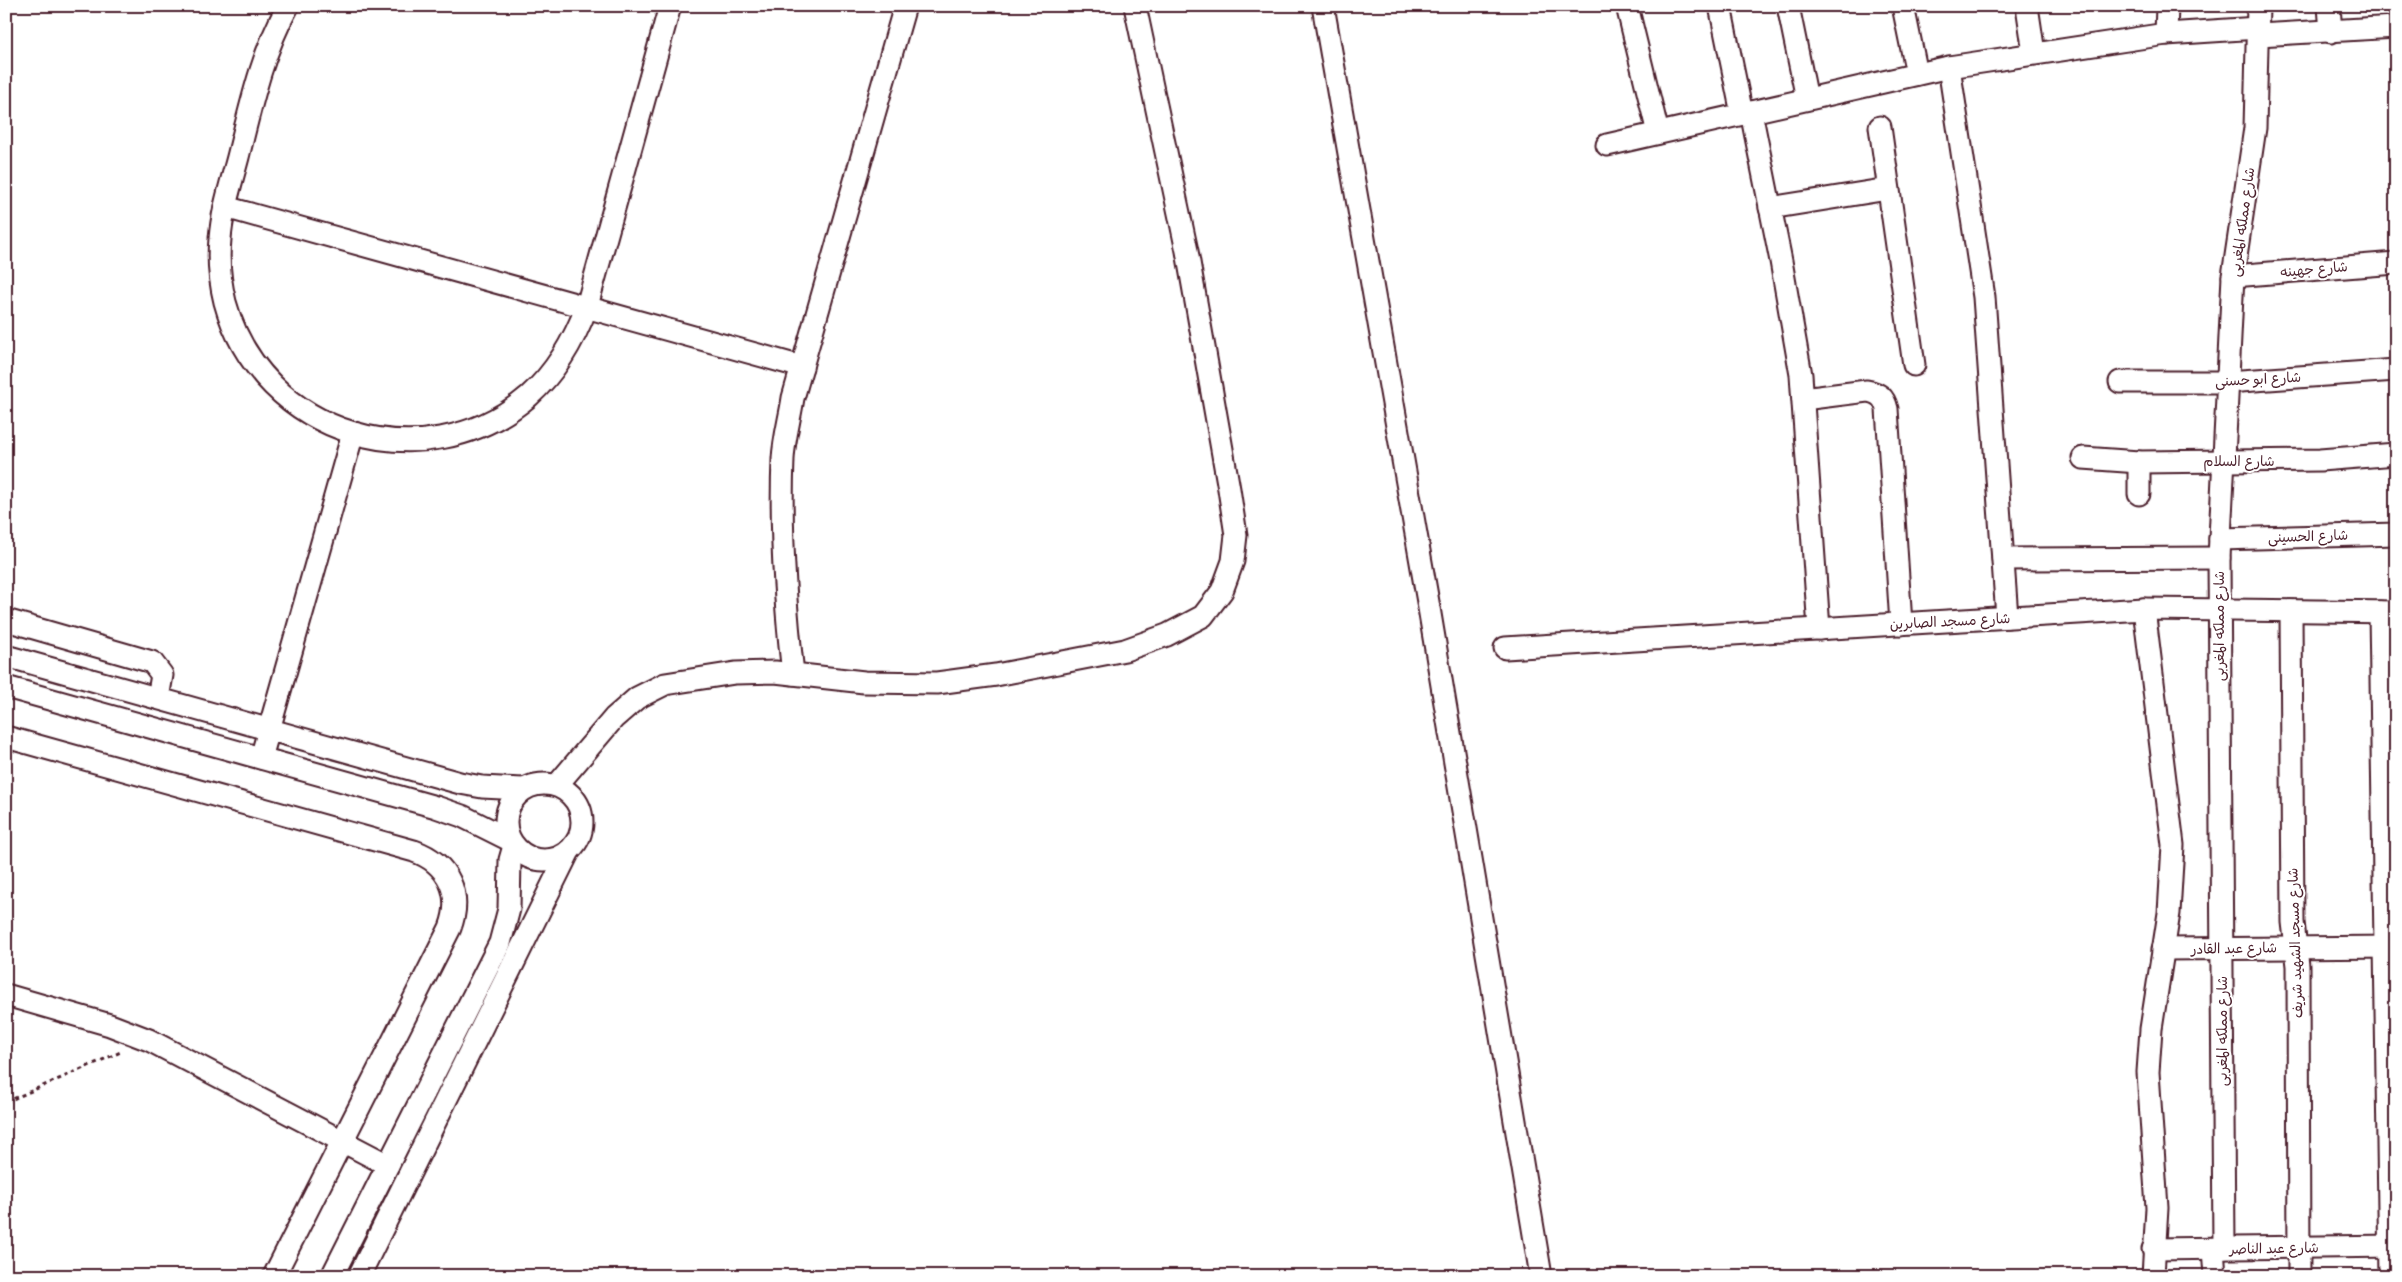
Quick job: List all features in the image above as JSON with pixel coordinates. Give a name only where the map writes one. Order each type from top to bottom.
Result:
[{"type":"street","points":[[288,6],[266,53],[254,90],[225,207],[220,239],[220,271],[225,302],[236,332],[252,360],[272,384],[296,405],[323,422],[353,433],[397,441],[432,439],[458,434],[484,424],[507,412],[529,396],[553,370],[577,332],[587,306],[670,6]]},
{"type":"street","points":[[793,674],[787,621],[783,543],[783,457],[793,398],[905,6]]},
{"type":"street","points":[[557,786],[614,718],[637,698],[665,684],[735,673],[775,672],[864,682],[937,683],[996,675],[1125,650],[1167,634],[1203,616],[1222,591],[1233,561],[1236,535],[1187,251],[1135,6]]},
{"type":"street","points":[[1323,6],[1428,602],[1541,1276]]},
{"type":"street","points":[[1627,6],[1658,133]]},
{"type":"street","points":[[1720,6],[1770,208],[1791,309],[1804,399],[1820,629]]},
{"type":"street","points":[[1788,6],[1807,99]]},
{"type":"street","points":[[1903,6],[1918,74]]},
{"type":"street","points":[[2027,6],[2034,53]]},
{"type":"street","points":[[2166,34],[2167,6]]},
{"type":"street","name":"شارع مملكه المغربى","points":[[2214,1276],[2219,1249],[2222,949],[2219,548],[2233,276],[2255,128],[2258,6]]},
{"type":"street","points":[[2328,6],[2331,32]]},
{"type":"street","points":[[1607,145],[1949,66],[2034,53],[2166,34],[2258,31],[2331,32],[2396,27]]},
{"type":"street","points":[[1949,66],[1984,297],[2007,617]]},
{"type":"street","points":[[1880,127],[1914,366]]},
{"type":"street","points":[[1770,208],[1888,189]]},
{"type":"street","points":[[225,207],[587,306],[802,368]]},
{"type":"street","name":"شارع جهينه","points":[[2233,276],[2396,262]]},
{"type":"street","name":"شارع ابو حسنى","points":[[2120,382],[2227,382],[2396,370]]},
{"type":"street","points":[[1804,399],[1867,391],[1876,392],[1884,398],[1887,409],[1901,624]]},
{"type":"street","points":[[261,758],[353,433]]},
{"type":"street","name":"شارع السلام","points":[[2083,458],[2139,462],[2320,460],[2396,454]]},
{"type":"street","points":[[2139,462],[2139,494]]},
{"type":"street","name":"شارع الحسينى","points":[[2003,559],[2219,548],[2396,534]]},
{"type":"street","points":[[2144,609],[2173,845],[2172,882],[2151,1029],[2148,1072],[2157,1208],[2157,1230],[2152,1249],[2152,1276]]},
{"type":"street","name":"شارع مسجد الصابرين","points":[[1505,648],[2144,609],[2388,612]]},
{"type":"street","name":"شارع مسجد الشهيد شريف","points":[[2291,611],[2295,948],[2298,966],[2299,1276]]},
{"type":"street","points":[[2388,612],[2393,1246],[2390,1276]]},
{"type":"street","points":[[6,620],[152,662],[162,676],[158,698]]},
{"type":"street","points":[[6,656],[460,783],[482,787],[523,789],[534,785],[557,786],[567,791],[580,809],[581,832],[577,842],[569,851],[560,857],[540,861],[530,858],[512,843],[470,820],[436,807],[6,687]]},
{"type":"street","points":[[6,737],[414,851],[434,860],[442,868],[453,887],[455,897],[454,918],[274,1276]]},
{"type":"street","points":[[332,1276],[500,943],[509,910],[512,843],[506,818],[512,802],[523,789]]},
{"type":"street","points":[[359,1276],[569,851]]},
{"type":"street","name":"شارع عبد القادر","points":[[2163,949],[2390,947]]},
{"type":"street","points":[[6,995],[110,1025],[149,1040],[388,1165]]},
{"type":"street","name":"شارع عبد الناصر","points":[[2152,1249],[2393,1246]]},
{"type":"path","points":[[6,1102],[149,1040]]}]
